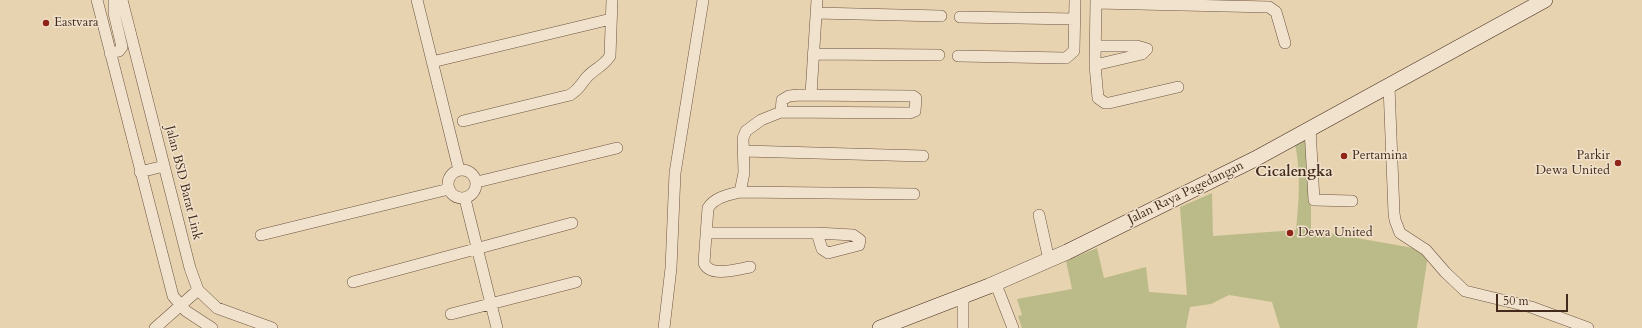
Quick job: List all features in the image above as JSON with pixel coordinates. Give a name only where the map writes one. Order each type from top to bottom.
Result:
[{"type":"street","points":[[97,0],[173,296],[186,311],[212,328]]},
{"type":"street","points":[[110,53],[119,51],[122,47],[114,13],[114,0]]},
{"type":"street","name":"Jalan BSD Barat Link","points":[[122,0],[190,268],[198,290],[217,308],[272,328]]},
{"type":"street","points":[[417,0],[459,170]]},
{"type":"street","points":[[463,121],[570,95],[580,89],[587,77],[605,64],[610,56],[612,0]]},
{"type":"street","points":[[664,328],[671,268],[675,173],[703,0]]},
{"type":"street","points":[[811,94],[817,0]]},
{"type":"street","points":[[958,56],[1066,58],[1074,51],[1075,0]]},
{"type":"street","name":"Jalan Raya Pagedangan","points":[[880,328],[1049,260],[1255,159],[1545,0]]},
{"type":"street","points":[[1178,87],[1109,103],[1105,103],[1096,95],[1096,2],[1269,7],[1276,12],[1285,43]]},
{"type":"street","points":[[816,13],[941,16]]},
{"type":"street","points":[[960,17],[1075,19]]},
{"type":"street","points":[[432,62],[612,19]]},
{"type":"street","points":[[1095,65],[1142,54],[1147,49],[1137,46],[1096,46]]},
{"type":"street","points":[[813,54],[939,55]]},
{"type":"street","points":[[1389,86],[1394,213],[1400,233],[1426,250],[1465,291],[1531,306],[1588,328]]},
{"type":"street","points":[[740,192],[744,173],[743,138],[746,131],[761,120],[781,112],[910,113],[916,109],[916,98],[913,96],[794,95],[784,98],[781,103],[781,112]]},
{"type":"street","points":[[1310,129],[1314,200],[1352,201]]},
{"type":"street","points":[[477,182],[617,148]]},
{"type":"street","points":[[744,151],[923,156]]},
{"type":"street","points":[[140,172],[164,166]]},
{"type":"street","points":[[459,170],[467,170],[474,175],[477,182],[476,189],[472,195],[466,199],[458,198],[452,195],[449,189],[448,181],[452,174],[459,170]]},
{"type":"street","points":[[261,235],[449,189]]},
{"type":"street","points":[[750,268],[718,272],[708,270],[704,263],[708,208],[725,195],[740,192],[914,194]]},
{"type":"street","points":[[466,199],[497,328]]},
{"type":"street","points":[[1039,215],[1049,260]]},
{"type":"street","points":[[353,282],[572,223]]},
{"type":"street","points":[[706,233],[816,233]]},
{"type":"street","points":[[451,314],[576,282]]},
{"type":"street","points":[[995,282],[1013,328]]},
{"type":"street","points":[[155,328],[198,290]]},
{"type":"street","points":[[963,295],[963,328]]},
{"type":"green space","name":"Dewa United","points":[[1307,138],[1311,190],[1311,230],[1419,249],[1428,255],[1417,328],[1280,328],[1272,302],[1229,295],[1211,304],[1190,307],[1186,328],[1022,328],[1018,316],[1022,315],[1017,299],[1072,289],[1066,261],[1097,248],[1104,278],[1146,267],[1149,292],[1187,295],[1180,207],[1212,193],[1213,236],[1296,230],[1299,187],[1295,144]]},
{"type":"place","name":"Eastvara","points":[[46,23]]},
{"type":"place","name":"Pertamina","points":[[1344,156]]},
{"type":"place","name":"Parkir Dewa United","points":[[1618,163]]},
{"type":"place","name":"Dewa United","points":[[1290,233]]},
{"type":"district","name":"Cicalengka","points":[[1294,173]]}]
